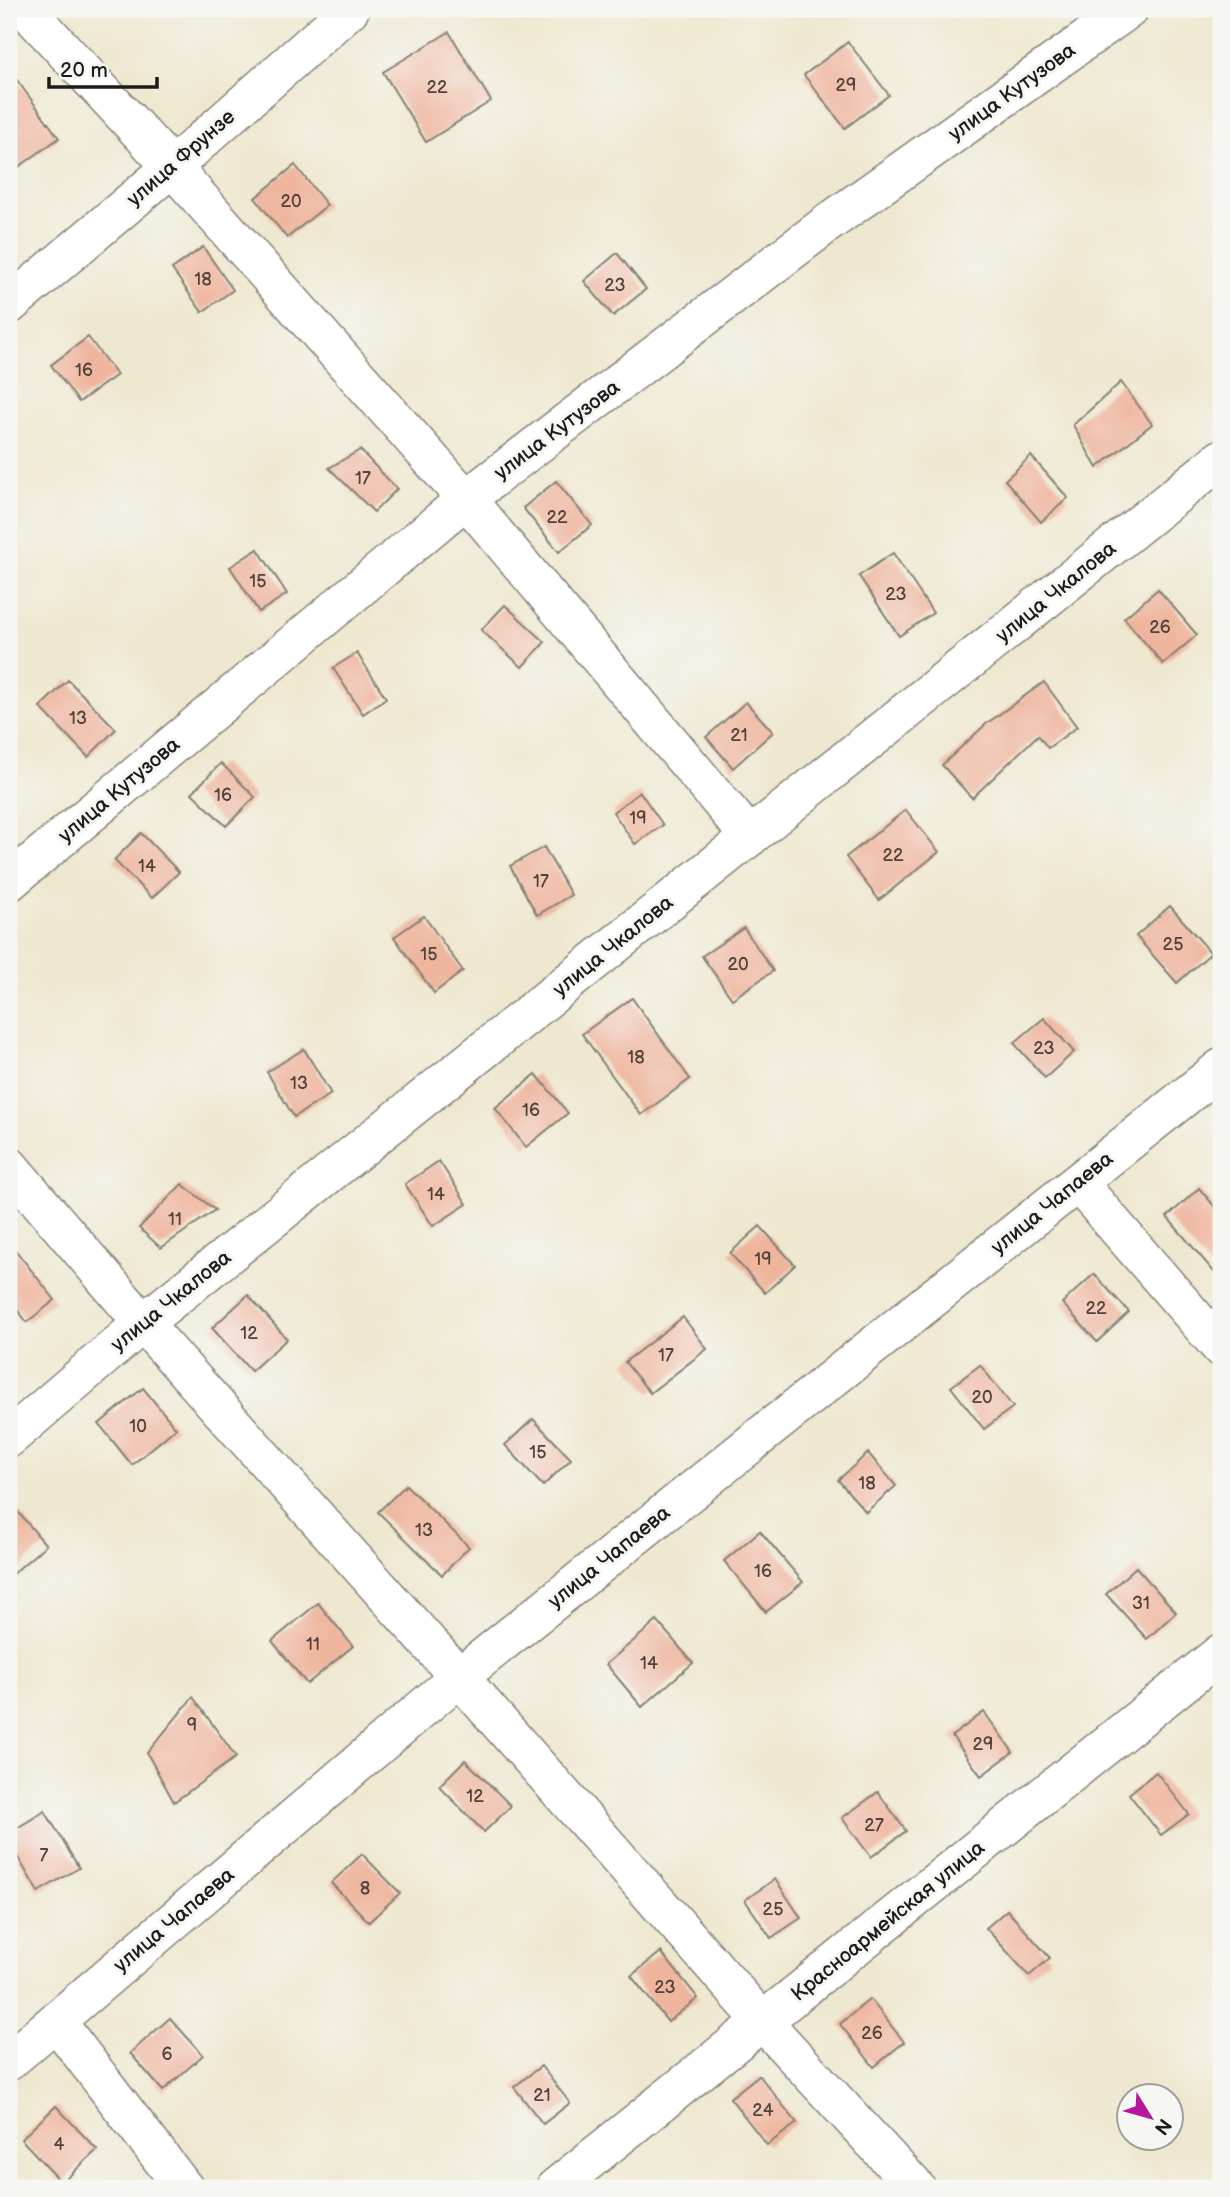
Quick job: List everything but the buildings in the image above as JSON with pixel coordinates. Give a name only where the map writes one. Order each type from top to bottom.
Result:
[{"type":"street","name":"улица Фрунзе","points":[[9,305],[172,167],[350,9]]},
{"type":"street","name":"улица Кутузова","points":[[9,882],[466,499],[828,223],[1129,9]]},
{"type":"street","points":[[34,18],[172,167],[466,499],[750,837]]},
{"type":"street","name":"улица Чкалова","points":[[9,1438],[143,1323],[1221,459]]},
{"type":"street","name":"улица Чапаева","points":[[9,2061],[459,1677],[1221,1068]]},
{"type":"street","points":[[9,1166],[143,1323],[763,2022],[916,2188]]},
{"type":"street","points":[[1078,1183],[1221,1348]]},
{"type":"street","name":"Красноармейская улица","points":[[555,2188],[1221,1653]]},
{"type":"street","points":[[56,2021],[184,2188]]}]
